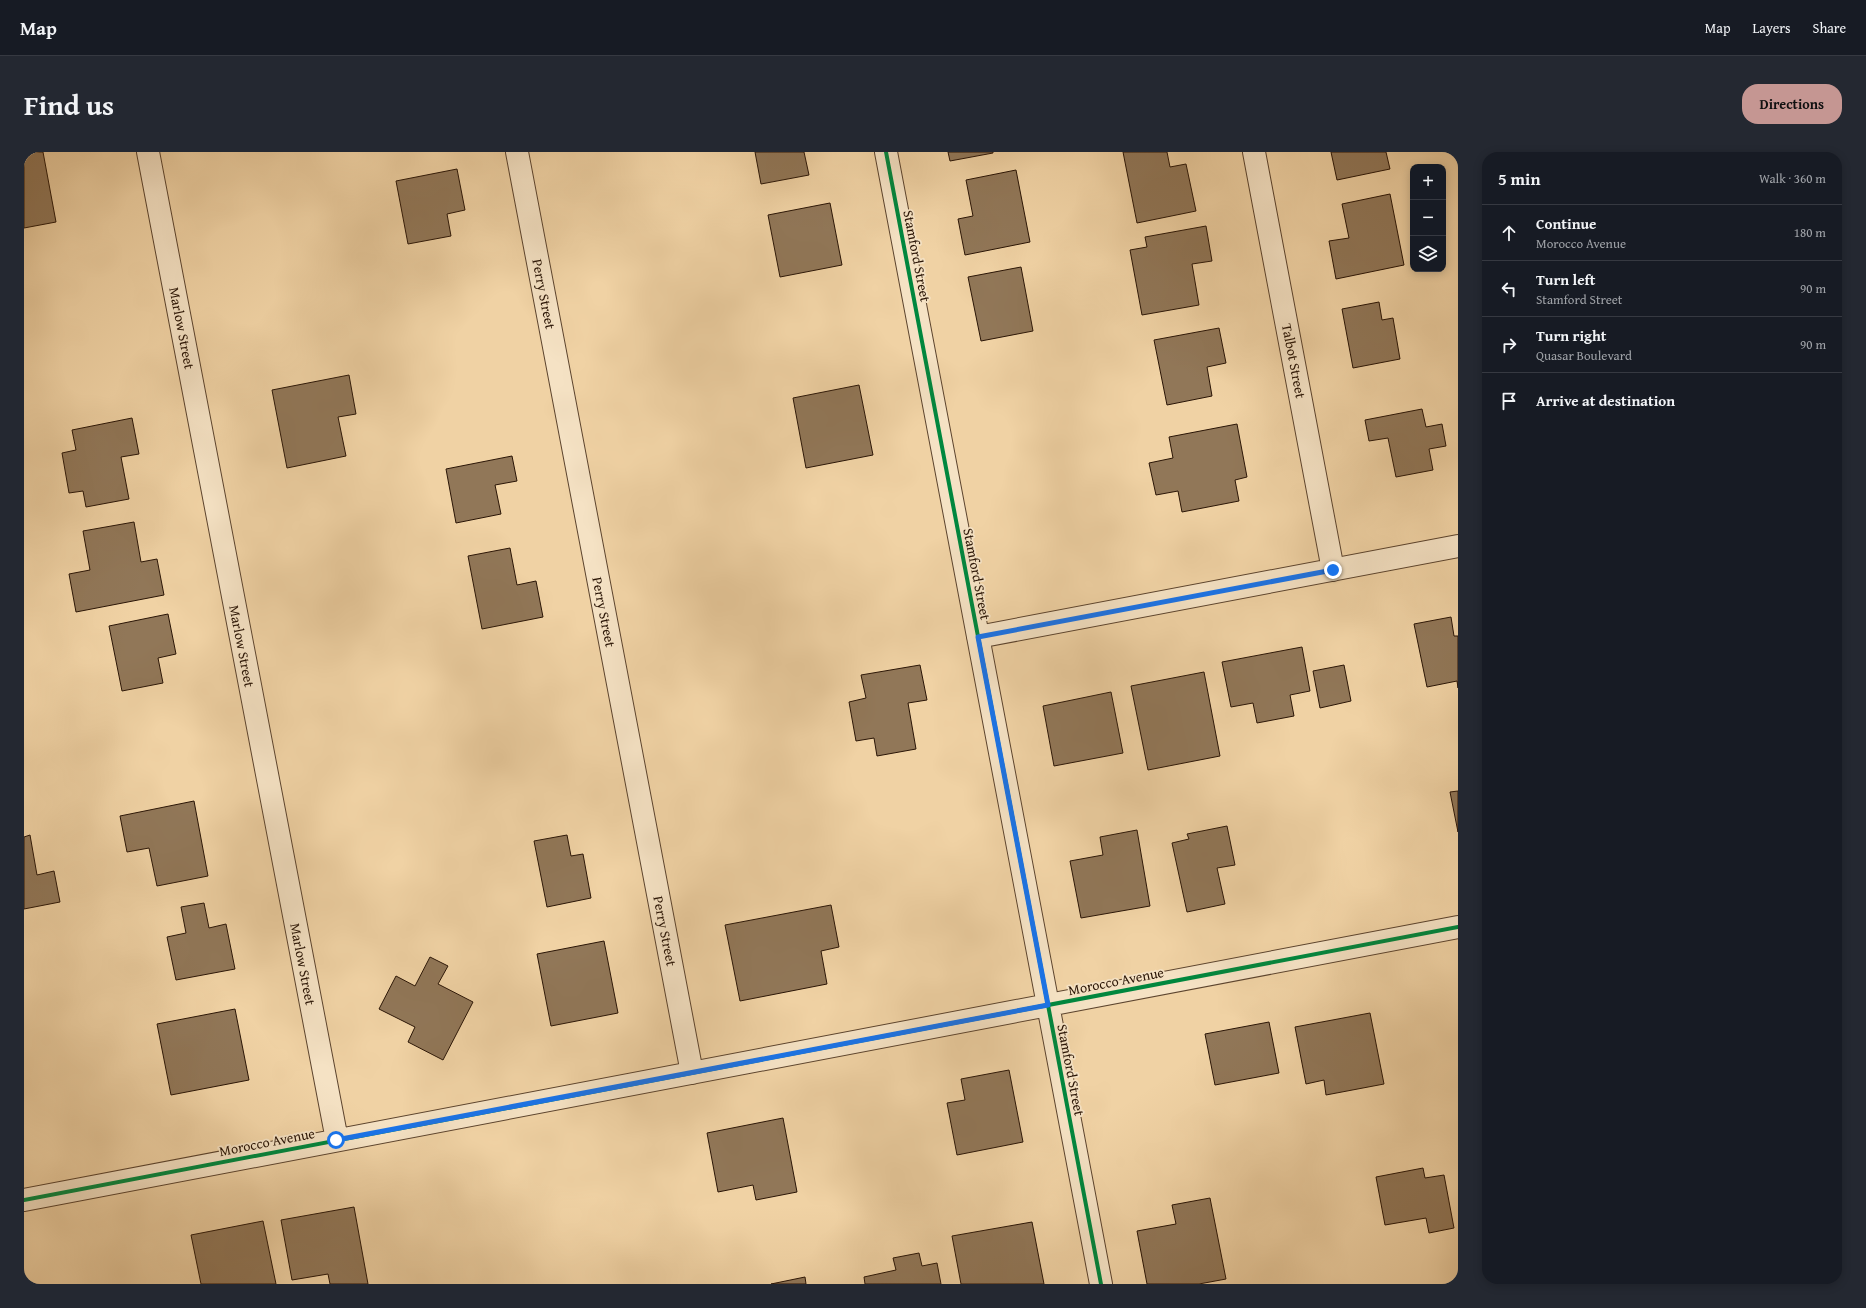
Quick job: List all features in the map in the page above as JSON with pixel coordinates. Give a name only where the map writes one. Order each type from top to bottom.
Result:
[{"type":"street","name":"Marlow Street","points":[[148,152],[336,1140]]},
{"type":"street","name":"Perry Street","points":[[517,152],[692,1073]]},
{"type":"street","name":"Stamford Street","points":[[886,152],[1101,1284]]},
{"type":"street","name":"Talbot Street","points":[[1254,152],[1333,570]]},
{"type":"street","points":[[978,637],[1458,546]]},
{"type":"street","name":"Morocco Avenue","points":[[24,1200],[1458,927]]},
{"type":"building","points":[[24,152],[43,152],[56,222],[24,228]]},
{"type":"building","points":[[755,152],[804,152],[809,175],[761,184]]},
{"type":"building","points":[[948,152],[993,152],[993,153],[950,161]]},
{"type":"building","points":[[1123,152],[1167,152],[1170,167],[1186,164],[1196,211],[1137,223]]},
{"type":"building","points":[[1331,152],[1386,152],[1390,169],[1337,180]]},
{"type":"building","points":[[457,169],[465,210],[447,214],[451,236],[408,244],[396,181]]},
{"type":"building","points":[[1016,170],[1030,242],[965,255],[958,219],[973,216],[966,180]]},
{"type":"building","points":[[1390,194],[1404,265],[1336,279],[1329,241],[1349,238],[1342,204]]},
{"type":"building","points":[[830,203],[842,265],[780,277],[768,215]]},
{"type":"building","points":[[1206,226],[1212,261],[1192,264],[1199,305],[1142,315],[1130,250],[1147,247],[1145,237]]},
{"type":"building","points":[[1021,267],[1033,331],[981,341],[968,277]]},
{"type":"building","points":[[1379,302],[1382,320],[1393,318],[1400,359],[1353,368],[1342,309]]},
{"type":"building","points":[[1219,328],[1226,363],[1207,367],[1212,396],[1167,405],[1154,340]]},
{"type":"building","points":[[349,375],[356,414],[338,417],[346,456],[287,468],[272,390]]},
{"type":"building","points":[[859,385],[873,455],[806,468],[793,398]]},
{"type":"building","points":[[1422,409],[1426,427],[1442,424],[1446,446],[1429,449],[1433,470],[1396,477],[1388,438],[1369,441],[1365,420]]},
{"type":"building","points":[[132,418],[139,454],[121,457],[129,499],[86,507],[83,491],[69,493],[62,453],[76,450],[72,430]]},
{"type":"building","points":[[1237,424],[1247,477],[1235,480],[1239,501],[1182,512],[1178,491],[1156,495],[1149,463],[1173,458],[1169,437]]},
{"type":"building","points":[[512,456],[517,481],[495,485],[501,514],[456,523],[446,469]]},
{"type":"building","points":[[134,522],[141,562],[157,559],[164,595],[76,612],[69,574],[90,570],[83,531]]},
{"type":"building","points":[[510,548],[517,585],[536,581],[543,617],[482,629],[468,556]]},
{"type":"building","points":[[168,614],[176,654],[158,658],[163,683],[122,691],[109,626]]},
{"type":"building","points":[[1451,617],[1454,636],[1458,636],[1458,688],[1457,681],[1427,687],[1414,624]]},
{"type":"building","points":[[1302,647],[1310,691],[1290,695],[1294,716],[1257,723],[1253,703],[1231,707],[1222,662]]},
{"type":"building","points":[[920,665],[927,700],[908,703],[916,749],[877,756],[874,738],[856,741],[849,702],[866,698],[861,675]]},
{"type":"building","points":[[1344,665],[1351,701],[1320,708],[1313,671]]},
{"type":"building","points":[[1204,672],[1220,756],[1148,770],[1131,686]]},
{"type":"building","points":[[1111,692],[1123,753],[1054,766],[1043,706]]},
{"type":"building","points":[[1458,791],[1458,832],[1450,792]]},
{"type":"building","points":[[194,801],[208,876],[157,886],[149,848],[127,852],[120,816]]},
{"type":"building","points":[[1227,826],[1235,865],[1217,868],[1225,904],[1187,912],[1172,843],[1189,839],[1187,834]]},
{"type":"building","points":[[1137,830],[1150,906],[1081,918],[1070,861],[1103,855],[1100,837]]},
{"type":"building","points":[[30,835],[37,875],[54,871],[60,902],[24,909],[24,837]]},
{"type":"building","points":[[567,835],[571,856],[583,854],[591,898],[547,907],[534,841]]},
{"type":"building","points":[[204,903],[209,928],[226,924],[235,969],[176,980],[167,937],[186,933],[181,907]]},
{"type":"building","points":[[831,905],[839,947],[821,951],[827,984],[740,1001],[725,925]]},
{"type":"building","points":[[604,941],[618,1013],[551,1026],[537,954]]},
{"type":"building","points":[[430,957],[448,966],[438,984],[473,1002],[443,1060],[408,1042],[415,1027],[379,1009],[396,976],[415,986]]},
{"type":"building","points":[[235,1009],[249,1080],[171,1095],[157,1024]]},
{"type":"building","points":[[1370,1013],[1384,1084],[1326,1095],[1324,1080],[1306,1084],[1295,1027]]},
{"type":"building","points":[[1269,1022],[1279,1073],[1215,1085],[1205,1034]]},
{"type":"building","points":[[1009,1070],[1023,1142],[957,1155],[947,1103],[965,1100],[961,1079]]},
{"type":"building","points":[[783,1118],[797,1192],[756,1200],[753,1185],[718,1192],[707,1133]]},
{"type":"building","points":[[1423,1168],[1425,1178],[1444,1175],[1454,1228],[1429,1233],[1426,1218],[1385,1225],[1376,1177]]},
{"type":"building","points":[[1210,1198],[1226,1279],[1199,1284],[1147,1284],[1137,1231],[1176,1224],[1172,1205]]},
{"type":"building","points":[[354,1207],[368,1284],[330,1284],[328,1274],[292,1280],[281,1220]]},
{"type":"building","points":[[263,1221],[276,1284],[201,1284],[191,1235]]},
{"type":"building","points":[[1032,1222],[1044,1284],[961,1284],[952,1236]]},
{"type":"building","points":[[919,1253],[922,1266],[937,1263],[941,1284],[865,1284],[864,1277],[896,1270],[893,1258]]},
{"type":"building","points":[[805,1277],[806,1284],[771,1284]]},
{"type":"cycle path","points":[[886,152],[1101,1284]]},
{"type":"cycle path","points":[[24,1200],[1458,927]]},
{"type":"route","points":[[336,1140],[1048,1005],[978,637],[1333,570]]}]
